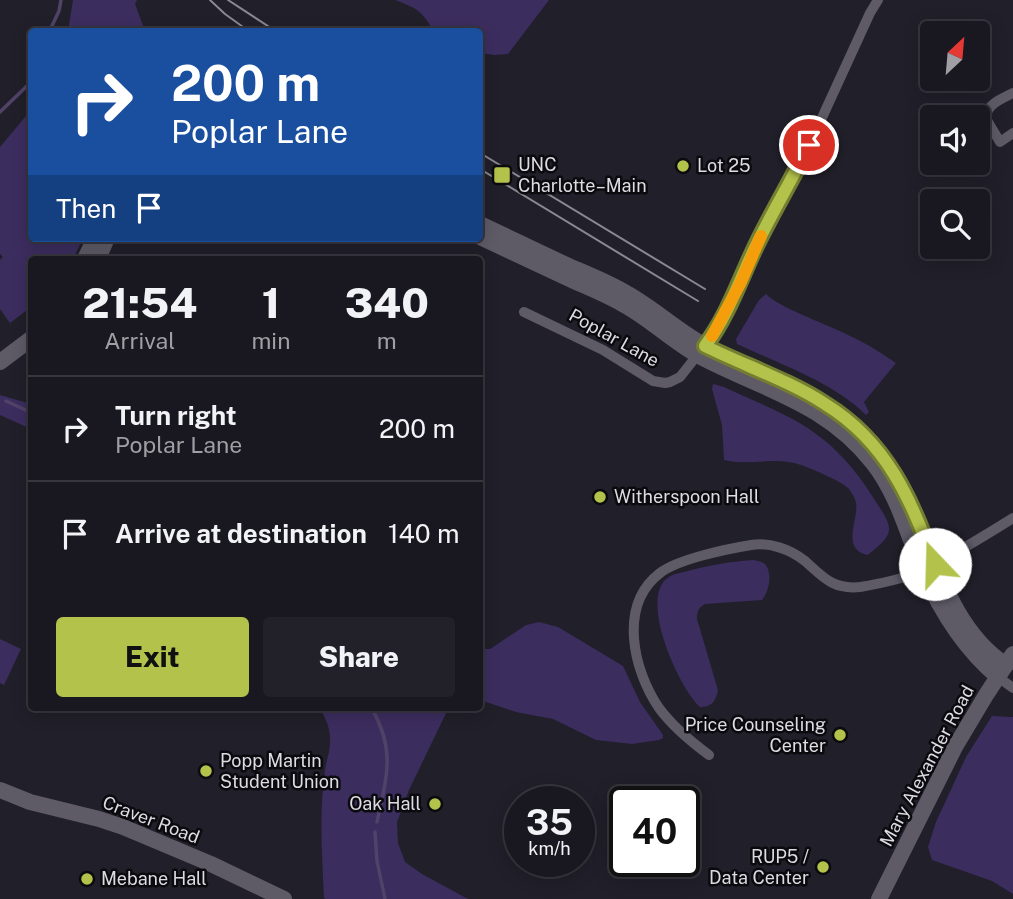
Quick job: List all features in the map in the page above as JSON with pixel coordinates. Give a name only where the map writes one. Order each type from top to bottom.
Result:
[{"type":"street","name":"Poplar Lane","points":[[524,312],[593,344],[648,378],[659,382],[675,381],[701,350],[740,284],[754,249],[793,178],[878,0]]},
{"type":"street","points":[[1013,93],[992,104],[985,117],[1000,142],[1013,133]]},
{"type":"street","points":[[483,226],[505,242],[626,305],[683,347],[701,350],[802,404],[824,417],[850,438],[873,462],[891,490],[929,567],[940,606],[953,628],[974,654],[1007,666],[1013,688]]},
{"type":"street","points":[[483,238],[505,242]]},
{"type":"street","points":[[0,348],[28,327]]},
{"type":"street","points":[[0,362],[28,341]]},
{"type":"street","points":[[709,755],[680,732],[661,710],[639,665],[634,639],[635,611],[645,589],[660,572],[689,559],[758,544],[790,551],[826,580],[846,587],[870,585],[914,575],[967,547],[1013,518]]},
{"type":"street","name":"Mary Alexander Road","points":[[879,899],[955,747],[1007,666]]},
{"type":"street","name":"Craver Road","points":[[0,789],[30,802],[123,827],[284,899]]},
{"type":"shaded area","points":[[73,0],[137,0],[135,4],[144,28],[68,28]]},
{"type":"shaded area","points":[[395,0],[549,0],[508,54],[494,55],[483,53],[483,28],[432,28],[418,11]]},
{"type":"shaded area","points":[[28,114],[28,242],[81,242],[74,256],[28,256],[28,309],[10,323],[0,309],[0,260],[3,257],[0,254],[0,147]]},
{"type":"shaded area","points":[[766,294],[791,310],[864,343],[896,363],[864,402],[869,412],[866,415],[822,383],[737,344],[736,339],[759,300]]},
{"type":"shaded area","points":[[713,384],[789,417],[813,431],[832,447],[859,477],[885,516],[889,531],[883,541],[868,555],[855,547],[853,533],[856,501],[849,489],[838,481],[808,467],[789,462],[724,460],[722,425]]},
{"type":"shaded area","points":[[0,395],[28,403],[28,428],[0,415]]},
{"type":"shaded area","points":[[753,560],[765,564],[769,572],[768,587],[762,600],[705,604],[698,612],[697,619],[718,690],[713,703],[700,707],[682,682],[665,642],[657,603],[660,587],[676,574],[719,564]]},
{"type":"shaded area","points":[[539,622],[558,627],[623,666],[640,702],[663,738],[632,744],[596,740],[553,719],[516,712],[483,701],[483,649],[490,649],[526,625]]},
{"type":"shaded area","points":[[0,639],[21,649],[4,685],[0,683]]},
{"type":"shaded area","points":[[322,711],[447,711],[409,790],[397,822],[398,843],[405,862],[468,899],[324,898],[322,802],[330,738]]},
{"type":"shaded area","points":[[992,716],[1013,717],[1013,894],[992,881],[932,860],[928,847],[936,822],[966,757]]},
{"type":"waterway","points":[[51,28],[61,0]]},
{"type":"waterway","points":[[0,112],[28,85]]},
{"type":"waterway","points":[[6,401],[28,411]]},
{"type":"waterway","points":[[373,711],[387,750],[386,777],[377,822]]},
{"type":"waterway","points":[[375,832],[377,861],[385,899]]},
{"type":"tram line","points":[[210,0],[244,28]]},
{"type":"tram line","points":[[228,0],[271,28]]},
{"type":"tram line","points":[[483,155],[705,289]]},
{"type":"tram line","points":[[483,171],[698,301]]},
{"type":"slow traffic","points":[[712,336],[740,284],[761,236]]},
{"type":"place","name":"Lot 25","points":[[683,166]]},
{"type":"place","name":"UNC Charlotte–Main","points":[[502,175]]},
{"type":"place","name":"Witherspoon Hall","points":[[600,497]]},
{"type":"place","name":"Price Counseling Center","points":[[840,735]]},
{"type":"place","name":"Popp Martin Student Union","points":[[206,771]]},
{"type":"place","name":"Oak Hall","points":[[435,804]]},
{"type":"place","name":"RUP5 / Data Center","points":[[823,867]]},
{"type":"place","name":"Mebane Hall","points":[[87,879]]},
{"type":"route","points":[[809,145],[754,249],[740,284],[705,346],[824,403],[870,442],[898,479],[935,564]]}]
